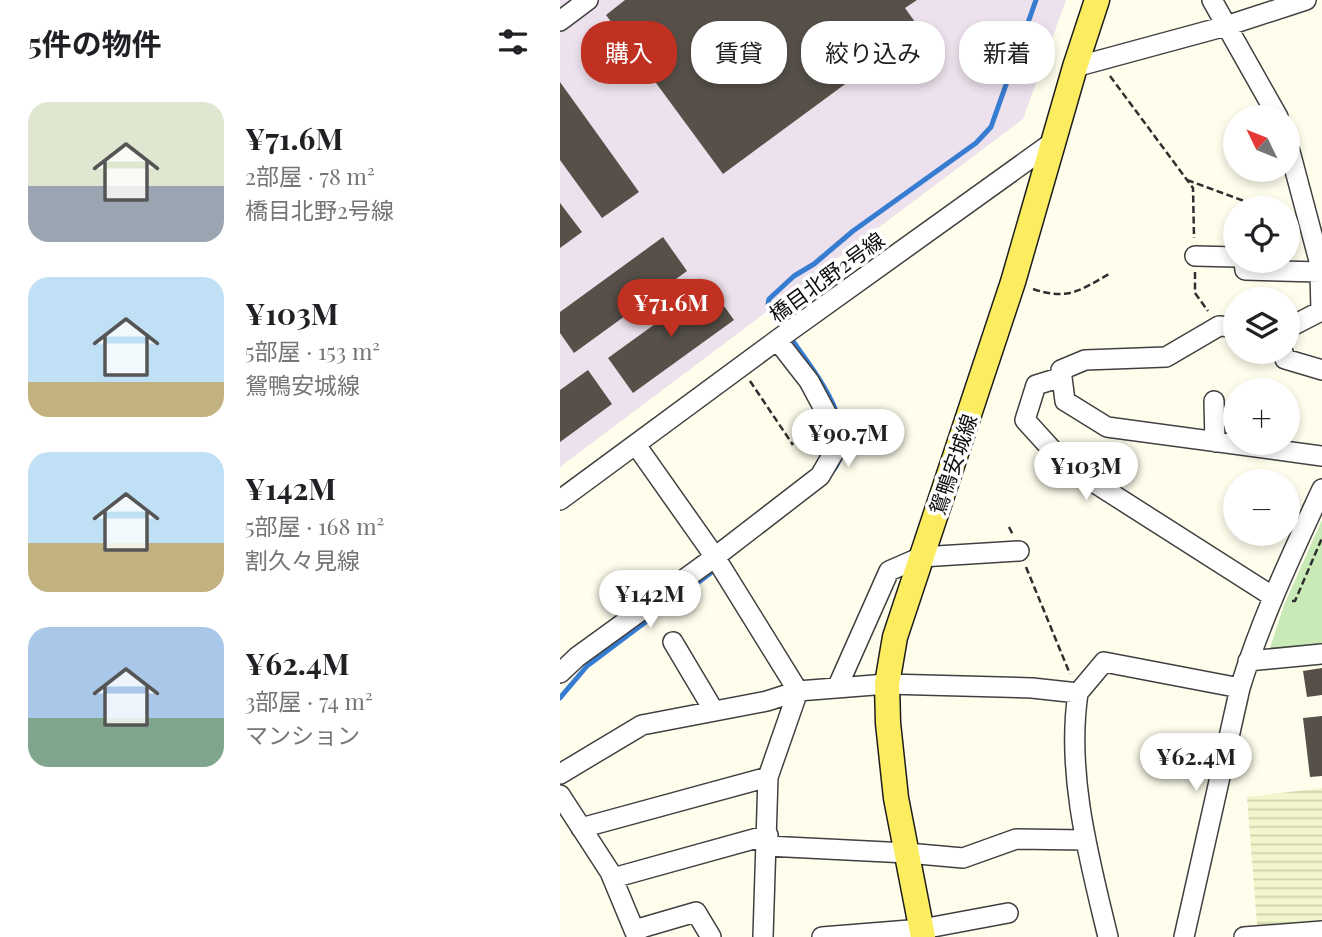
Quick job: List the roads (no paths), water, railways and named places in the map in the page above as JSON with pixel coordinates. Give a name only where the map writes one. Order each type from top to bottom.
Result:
[{"type":"main road","name":"鴛鴨安城線","points":[[923,933],[896,798],[887,684],[894,637],[1013,282],[1097,0]]},
{"type":"street","points":[[560,21],[589,0]]},
{"type":"street","points":[[1212,0],[1271,105]]},
{"type":"street","points":[[1075,67],[1226,26],[1306,0]]},
{"type":"street","name":"橋目北野2号線","points":[[560,500],[1053,142]]},
{"type":"street","points":[[1298,182],[1321,272],[1321,311],[1300,322]]},
{"type":"street","points":[[1195,256],[1223,257]]},
{"type":"street","points":[[1300,271],[1321,272]]},
{"type":"street","points":[[1223,329],[1166,357],[1085,359],[1061,370],[1065,401],[1107,427],[1322,456]]},
{"type":"street","points":[[560,673],[577,657],[821,476],[834,452],[831,422],[809,381],[777,340]]},
{"type":"street","points":[[1300,363],[1322,370]]},
{"type":"street","points":[[1062,377],[1036,385],[1025,420],[1065,464],[1272,596]]},
{"type":"street","points":[[1214,401],[1215,442]]},
{"type":"street","points":[[636,444],[715,557],[798,691]]},
{"type":"street","points":[[1184,937],[1248,661],[1272,596],[1322,489]]},
{"type":"street","points":[[837,688],[889,570],[921,557],[1019,551]]},
{"type":"street","points":[[673,642],[714,711]]},
{"type":"street","points":[[1248,661],[1322,654]]},
{"type":"street","points":[[1108,937],[1086,840],[1075,755],[1074,719],[1078,693],[1104,662],[1240,688]]},
{"type":"street","points":[[560,774],[642,725],[767,701],[798,691],[887,684],[1032,688],[1078,693]]},
{"type":"street","points":[[763,937],[768,777],[798,691]]},
{"type":"street","points":[[581,828],[768,777]]},
{"type":"street","points":[[560,795],[613,878],[636,934],[695,912],[711,937]]},
{"type":"street","points":[[613,878],[767,840],[963,858],[1016,839],[1086,840]]},
{"type":"street","points":[[822,937],[923,933],[1008,914]]},
{"type":"street","points":[[1244,937],[1322,931]]},
{"type":"waterway","points":[[784,329],[768,304],[769,299],[794,276],[814,264],[853,231],[976,143],[991,127],[1036,0]]},
{"type":"waterway","points":[[790,337],[823,385],[840,422],[843,440],[841,458],[831,473]]},
{"type":"waterway","points":[[560,698],[587,666],[716,569]]}]
